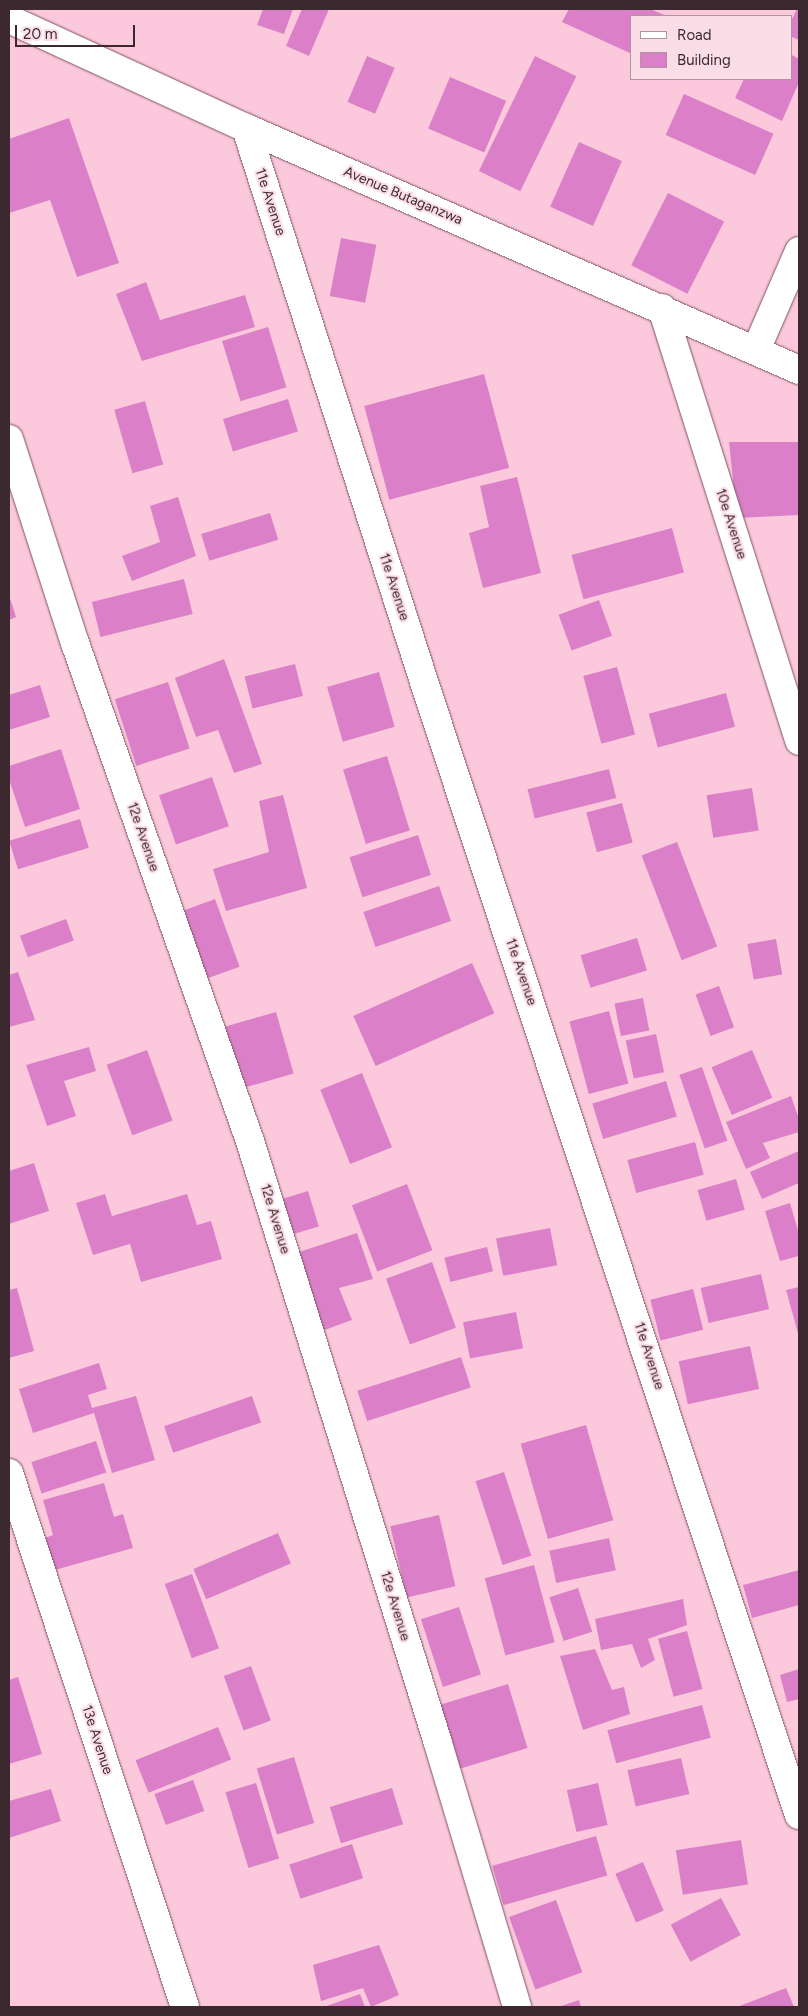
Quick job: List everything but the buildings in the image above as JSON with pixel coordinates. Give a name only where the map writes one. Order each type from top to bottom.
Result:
[{"type":"street","name":"Avenue Butaganzwa","points":[[9,19],[246,128],[662,308],[799,370]]},
{"type":"street","name":"11e Avenue","points":[[246,128],[427,691],[799,1815]]},
{"type":"street","points":[[756,350],[799,251]]},
{"type":"street","name":"10e Avenue","points":[[662,308],[799,741]]},
{"type":"street","name":"12e Avenue","points":[[9,439],[78,653],[250,1141],[437,1740],[517,2007]]},
{"type":"street","name":"13e Avenue","points":[[9,1473],[185,2007]]}]
